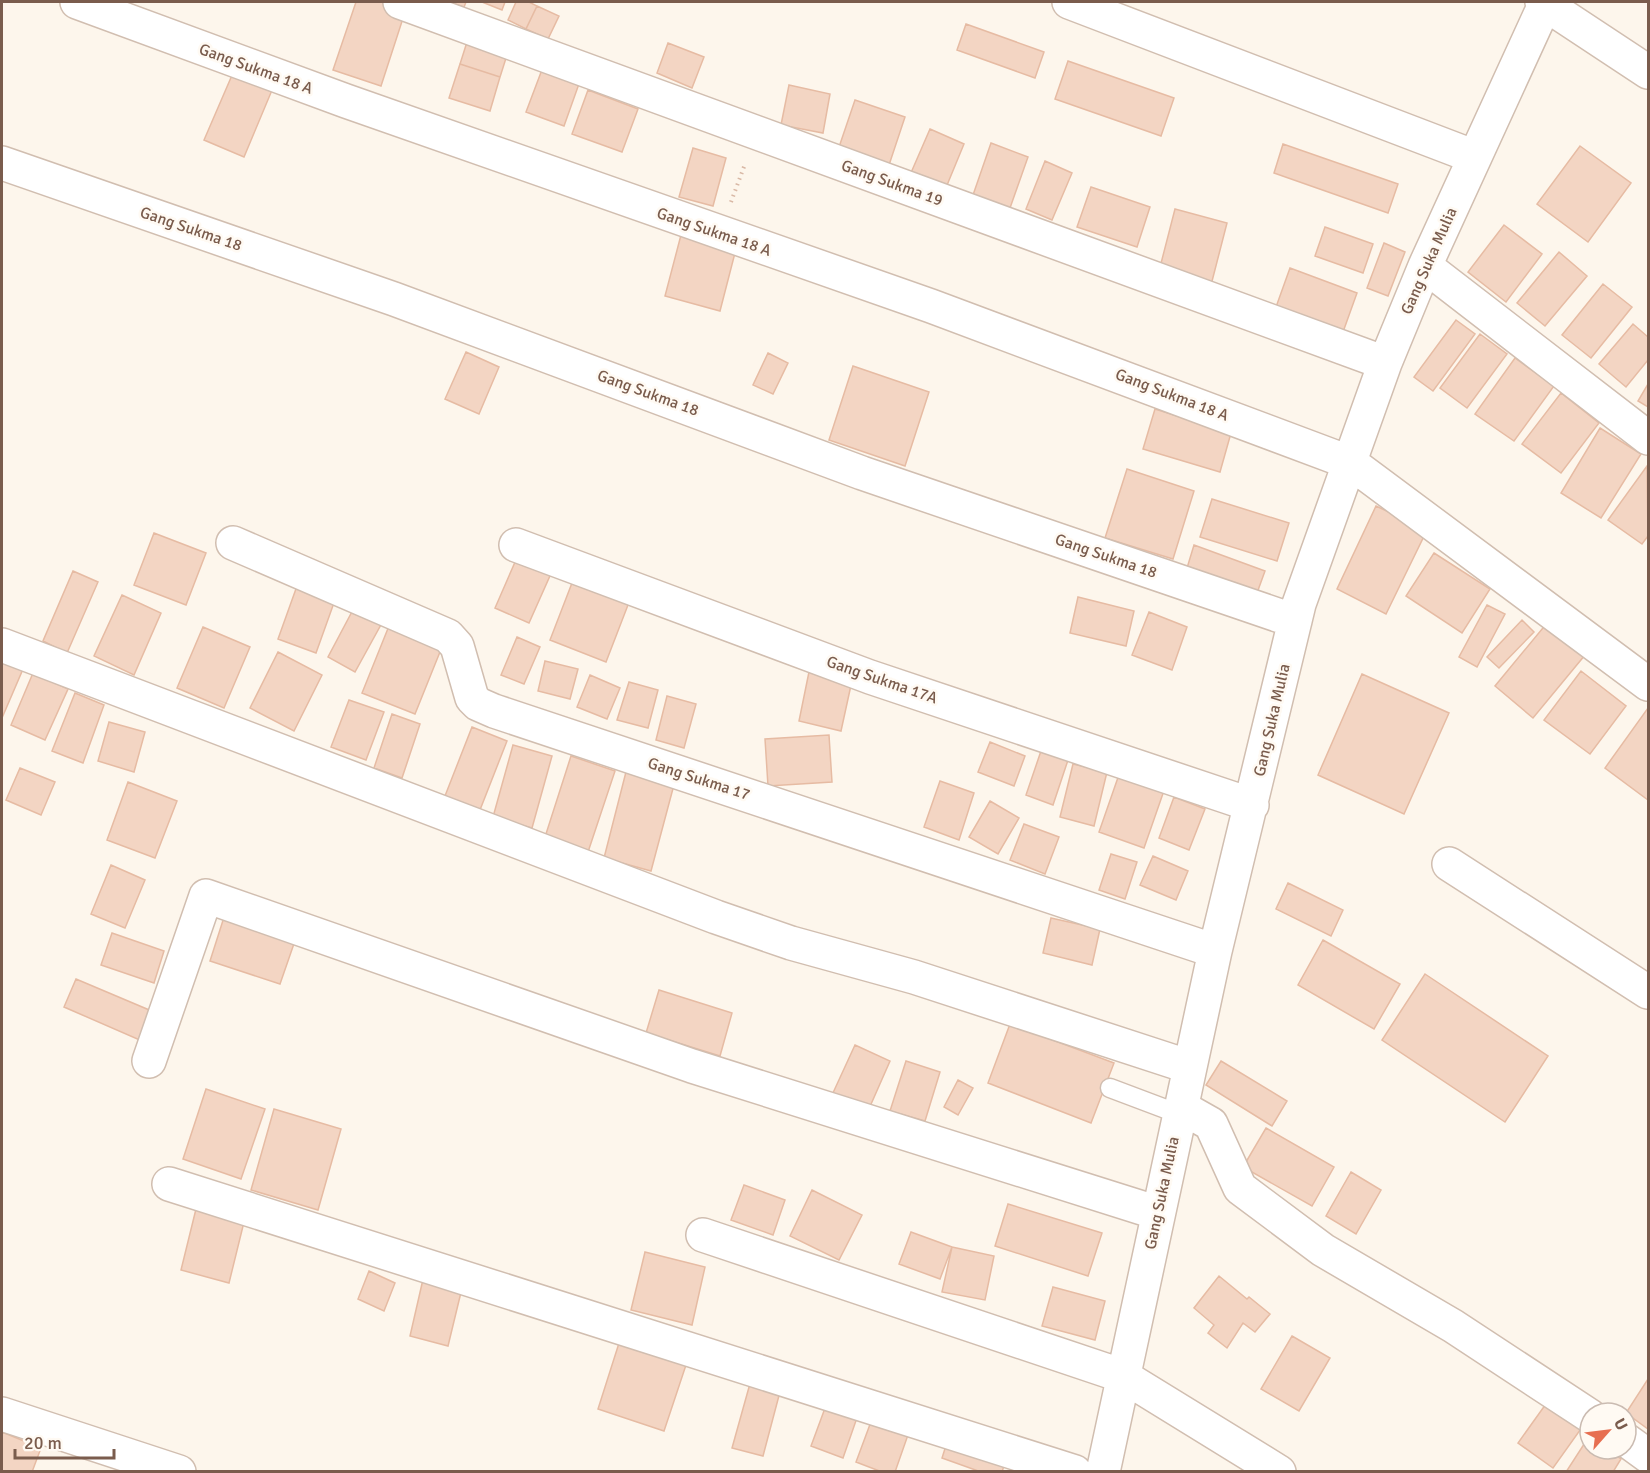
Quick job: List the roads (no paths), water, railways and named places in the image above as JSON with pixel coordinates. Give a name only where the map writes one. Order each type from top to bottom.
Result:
[{"type":"street","name":"Gang Sukma 18 A","points":[[76,2],[217,55],[932,306],[1351,463],[1648,684]]},
{"type":"street","name":"Gang Sukma 19","points":[[400,2],[1385,363]]},
{"type":"street","points":[[1069,2],[1475,157]]},
{"type":"street","points":[[1544,2],[1648,72]]},
{"type":"street","name":"Gang Suka Mulia","points":[[1102,1472],[1215,951],[1295,621],[1385,363],[1425,266],[1544,2]]},
{"type":"street","name":"Gang Sukma 18","points":[[2,163],[394,299],[862,473],[1295,621]]},
{"type":"street","points":[[1425,266],[1648,438]]},
{"type":"street","name":"Gang Sukma 17","points":[[233,543],[344,589],[448,636],[457,646],[472,698],[478,704],[494,711],[1215,951]]},
{"type":"street","name":"Gang Sukma 17A","points":[[516,545],[870,676],[1252,805]]},
{"type":"street","points":[[2,645],[791,943],[925,981],[1190,1067]]},
{"type":"street","points":[[1449,864],[1648,992]]},
{"type":"street","points":[[149,1061],[206,896],[692,1066],[1158,1213]]},
{"type":"street","points":[[1180,1110],[1211,1124],[1240,1188],[1323,1250],[1453,1326],[1578,1408]]},
{"type":"street","points":[[169,1184],[1075,1472]]},
{"type":"street","points":[[703,1235],[1123,1376],[1280,1472]]},
{"type":"street","points":[[2,1414],[179,1472]]},
{"type":"lane","points":[[1110,1088],[1180,1110]]}]
